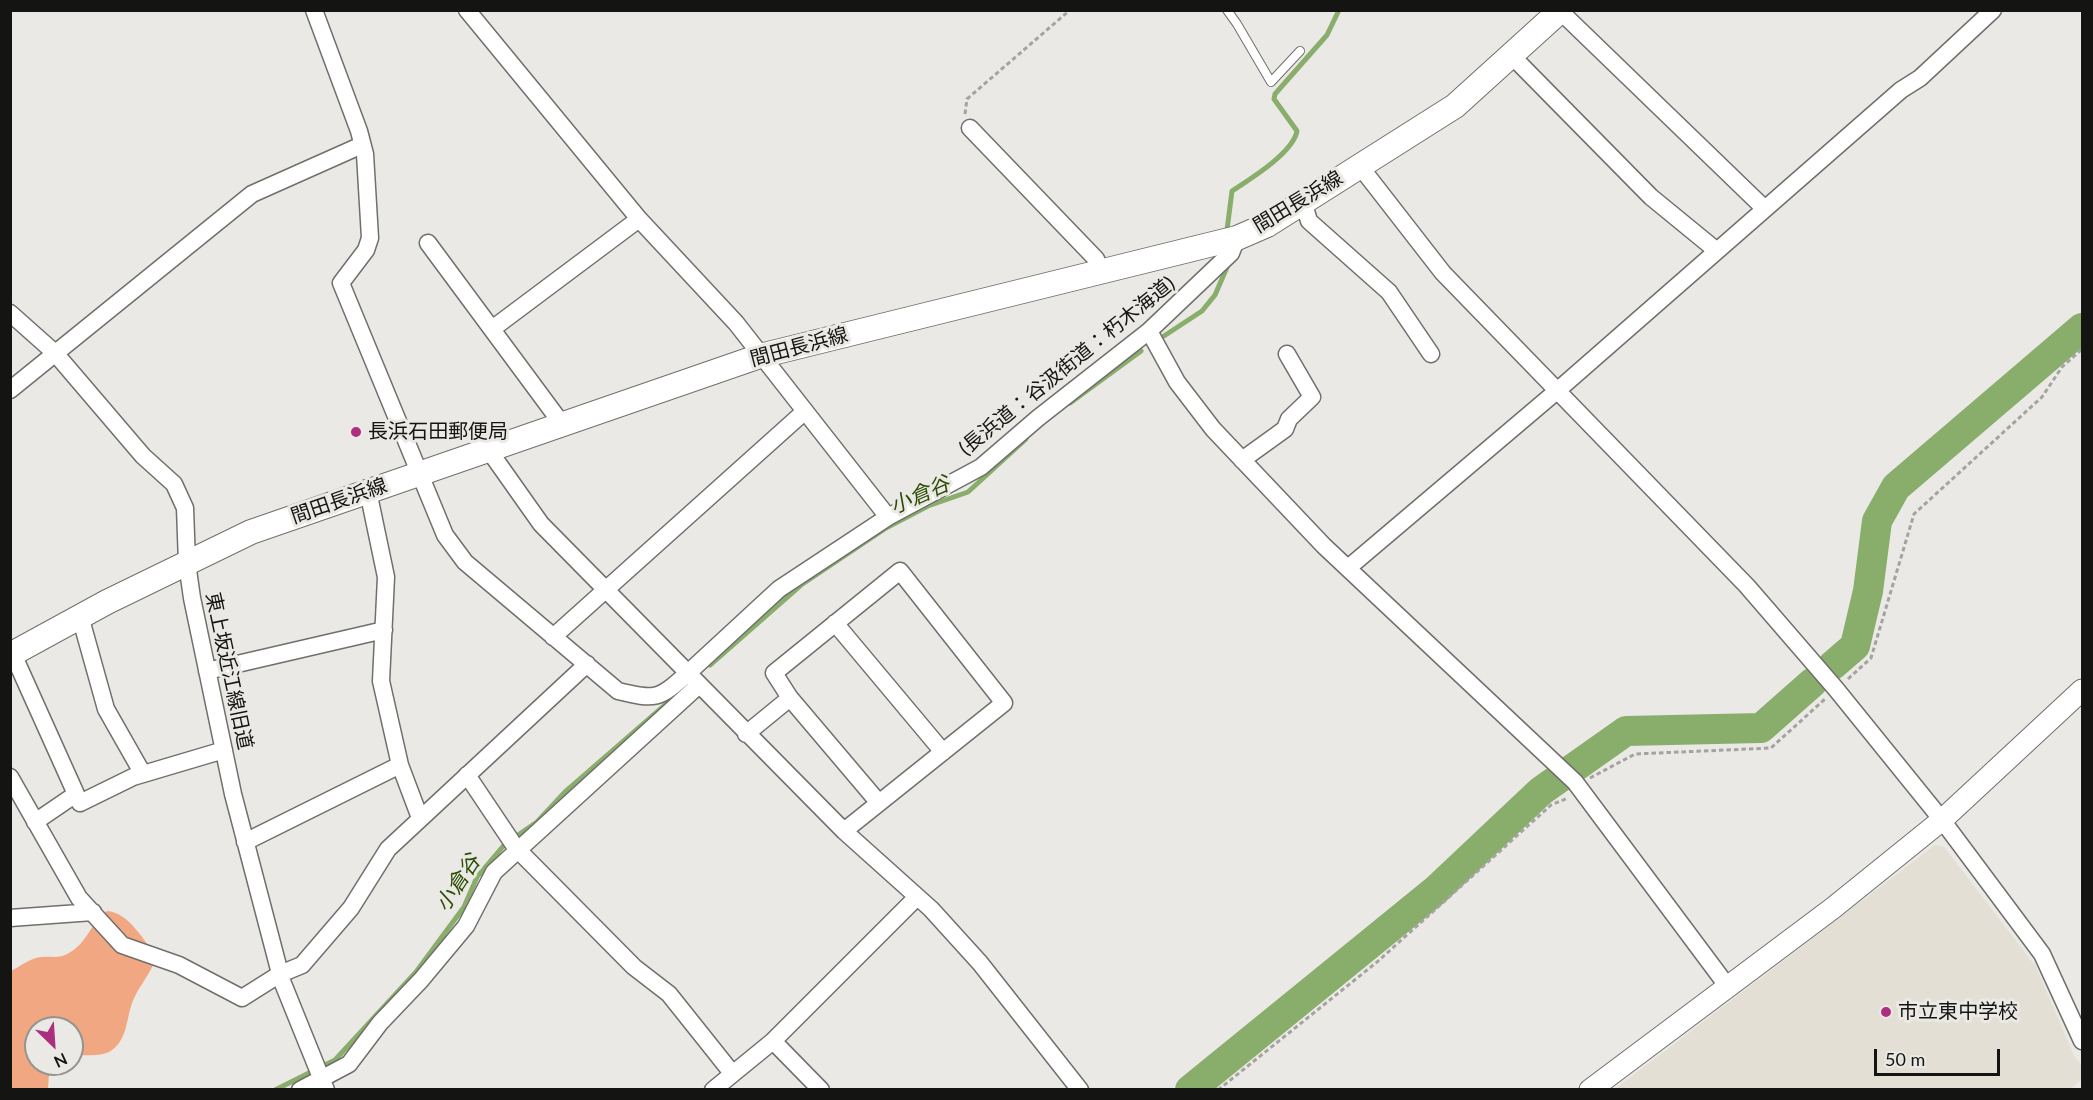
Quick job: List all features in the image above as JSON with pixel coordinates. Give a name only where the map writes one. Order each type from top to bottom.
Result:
[{"type":"main road","name":"間田長浜線","points":[[14,649],[251,532],[760,356],[1237,238],[1267,225],[1455,106],[1561,11]]},
{"type":"street","points":[[314,10],[363,145],[370,238],[366,250],[341,283],[417,474],[445,535],[465,562],[618,691],[646,697],[664,694],[693,679]]},
{"type":"street","points":[[467,10],[639,219],[736,323],[888,517]]},
{"type":"street","points":[[1561,11],[1765,209]]},
{"type":"street","points":[[1348,568],[1558,390],[1901,90],[1920,78],[1988,12]]},
{"type":"street","points":[[1512,56],[1651,197],[1717,251]]},
{"type":"street","points":[[970,128],[1096,260],[1101,271]]},
{"type":"street","points":[[10,390],[252,194],[363,145]]},
{"type":"street","points":[[1359,165],[1443,273],[1747,586],[1836,689],[1942,820],[2042,954],[2082,1041]]},
{"type":"street","points":[[1304,201],[1310,221],[1389,292],[1431,354]]},
{"type":"street","points":[[492,329],[639,219]]},
{"type":"street","name":"(長浜道：谷汲街道：朽木海道)","points":[[693,679],[779,589],[888,517],[981,467],[1038,417],[1149,331],[1231,253],[1237,238]]},
{"type":"street","points":[[428,243],[562,424]]},
{"type":"street","name":"東上坂近江線旧道","points":[[10,314],[55,353],[143,456],[174,484],[185,508],[187,563],[207,671],[245,842],[280,974],[323,1085]]},
{"type":"street","points":[[1149,331],[1177,382],[1213,429],[1242,460],[1348,568],[1559,764],[1579,786],[1728,987]]},
{"type":"street","points":[[1242,460],[1285,429],[1289,419],[1312,397],[1287,354]]},
{"type":"street","points":[[554,637],[804,412]]},
{"type":"street","points":[[488,449],[541,524],[746,734],[844,831],[917,897],[980,963],[1080,1089]]},
{"type":"street","points":[[368,491],[386,577],[381,681],[400,765],[420,818]]},
{"type":"street","points":[[844,831],[1005,703],[900,571],[774,673],[790,698],[879,803]]},
{"type":"street","points":[[80,616],[106,709],[143,774]]},
{"type":"street","points":[[835,624],[944,752]]},
{"type":"street","points":[[207,671],[384,630]]},
{"type":"street","points":[[14,649],[80,803],[143,774],[224,750]]},
{"type":"street","points":[[10,777],[79,897],[122,945],[178,964],[242,998],[280,974],[302,965],[351,908],[387,849],[587,664]]},
{"type":"street","points":[[300,1089],[323,1085],[349,1064],[380,1023],[422,980],[466,926],[494,872],[516,848],[693,679]]},
{"type":"street","points":[[1590,1089],[1833,908],[1942,820],[2082,690]]},
{"type":"street","points":[[746,734],[790,698]]},
{"type":"street","points":[[245,842],[400,765]]},
{"type":"street","points":[[467,775],[516,848],[633,967],[669,994],[732,1073]]},
{"type":"street","points":[[35,822],[76,794]]},
{"type":"street","points":[[713,1089],[773,1041],[917,897]]},
{"type":"street","points":[[10,918],[93,912]]},
{"type":"street","points":[[773,1041],[821,1089]]},
{"type":"lane","points":[[1227,10],[1238,24],[1271,82],[1300,51]]},
{"type":"path","points":[[970,128],[965,112],[967,99],[1070,10]]},
{"type":"path","points":[[1218,1089],[1377,962],[1551,805],[1579,786],[1635,754],[1771,748],[1871,658],[1914,514],[2042,397],[2062,367],[2082,350]]},
{"type":"shaded area","name":"市立東中学校","points":[[1935,845],[1944,847],[2036,967],[2074,1056],[2082,1066],[2082,1079],[2071,1089],[1615,1089]]},
{"type":"shaded area","points":[[107,911],[129,922],[142,936],[156,958],[132,1003],[123,1037],[115,1048],[105,1054],[84,1056],[84,1016],[24,1016],[24,1076],[49,1076],[48,1089],[11,1090],[11,971],[37,957],[66,955],[80,944]]},
{"type":"waterway","name":"小倉谷","points":[[1227,230],[1232,191],[1259,173],[1288,148],[1297,131],[1274,99],[1275,94],[1327,35],[1339,10]]},
{"type":"waterway","name":"小倉谷","points":[[1164,336],[1202,311],[1215,295],[1228,265]]},
{"type":"waterway","points":[[1833,665],[1855,646],[1868,591],[1877,521],[1896,487],[2082,328]]},
{"type":"waterway","name":"小倉谷","points":[[1070,403],[1141,351]]},
{"type":"waterway","name":"小倉谷","points":[[710,665],[801,585],[886,528],[928,506],[968,492],[1026,439]]},
{"type":"waterway","points":[[1190,1090],[1436,890],[1541,791],[1626,731],[1761,728],[1812,683]]},
{"type":"waterway","name":"小倉谷","points":[[275,1090],[335,1060],[416,972],[464,907],[477,877],[505,844],[537,822],[565,792],[672,699]]},
{"type":"place","name":"長浜石田郵便局","points":[[356,432]]},
{"type":"place","name":"市立東中学校","points":[[1886,1012]]}]
